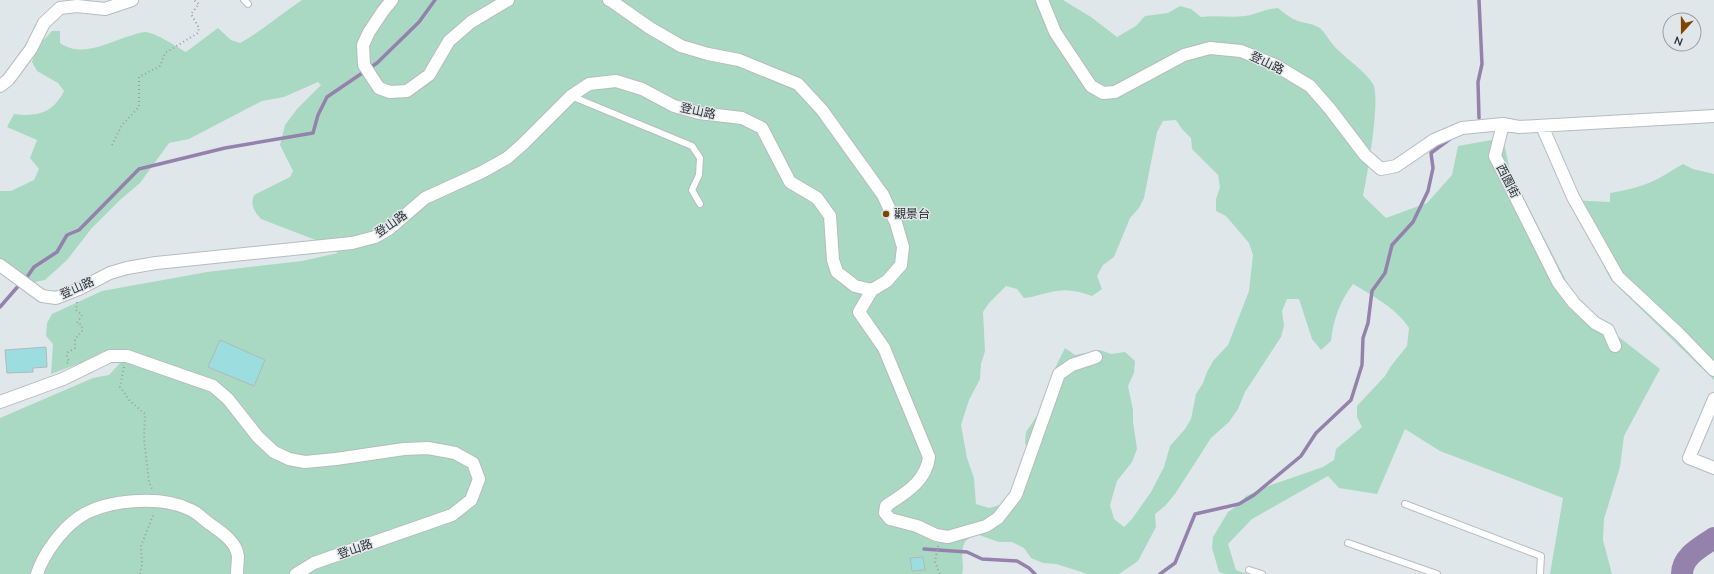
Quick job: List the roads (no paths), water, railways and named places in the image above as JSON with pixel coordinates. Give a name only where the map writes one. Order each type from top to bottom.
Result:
[{"type":"street","points":[[0,86],[8,80],[31,49],[44,23],[60,8],[77,6],[105,9],[132,0]]},
{"type":"street","points":[[392,0],[369,32],[362,46],[367,70],[379,88],[390,92],[407,91],[429,75],[449,41],[471,22],[508,0]]},
{"type":"street","points":[[608,0],[650,28],[681,46],[708,54],[739,60],[798,84],[822,110],[883,195],[896,223],[903,247],[901,265],[887,281],[872,290],[859,312],[884,348],[929,457],[928,468],[918,483],[886,506],[885,513],[890,519],[917,526],[936,535],[948,537],[986,526],[998,518],[1016,495],[1059,374],[1072,365],[1096,357]]},
{"type":"street","name":"登山路","points":[[1042,0],[1055,32],[1091,86],[1103,93],[1115,92],[1184,55],[1210,48],[1241,51],[1275,65],[1310,86],[1330,109],[1364,155],[1381,169],[1396,166],[1434,140],[1462,128],[1503,124]]},
{"type":"street","name":"登山路","points":[[0,265],[42,296],[56,298],[79,289],[110,273],[127,268],[156,263],[352,243],[375,237],[389,229],[425,198],[482,172],[506,158],[523,144],[571,96],[589,84],[616,81],[642,89],[674,106],[699,113],[742,118],[762,128],[790,182],[817,198],[830,216],[833,260],[837,272],[855,286],[872,290]]},
{"type":"street","points":[[1503,124],[1519,127],[1714,116]]},
{"type":"street","name":"西園街","points":[[1503,124],[1495,156],[1558,282],[1574,303],[1595,323],[1608,330],[1615,346]]},
{"type":"street","points":[[1542,126],[1573,197],[1618,277],[1679,334],[1714,370]]},
{"type":"street","name":"登山路","points":[[0,402],[63,379],[110,356],[127,356],[213,386],[228,399],[258,438],[274,452],[289,459],[305,462],[321,461],[404,449],[428,448],[455,453],[473,464],[479,479],[471,500],[452,515],[314,563],[296,574]]},
{"type":"street","points":[[1714,399],[1689,458],[1714,468]]},
{"type":"street","points":[[37,574],[48,551],[79,518],[101,508],[124,502],[158,502],[175,504],[191,510],[229,538],[238,555],[237,574]]},
{"type":"lane","points":[[571,96],[692,146],[700,158],[699,175],[692,190],[700,204]]},
{"type":"lane","points":[[1405,504],[1541,556],[1540,574]]},
{"type":"lane","points":[[1348,543],[1437,574]]},
{"type":"lane","points":[[1249,570],[1262,574]]},
{"type":"waterway","points":[[25,280],[34,267],[57,252],[67,235],[79,230],[139,169],[225,148],[313,133],[318,115],[327,97],[377,63],[419,22],[435,0]]},
{"type":"waterway","points":[[1479,0],[1482,64],[1478,82],[1479,118]]},
{"type":"waterway","points":[[1160,574],[1175,563],[1195,514],[1239,504],[1254,495],[1301,456],[1316,433],[1351,400],[1362,365],[1363,338],[1368,323],[1372,291],[1385,273],[1392,245],[1413,222],[1428,191],[1433,168],[1431,153],[1450,139]]},
{"type":"waterway","points":[[0,307],[20,284]]},
{"type":"waterway","points":[[1682,574],[1685,562],[1689,557],[1714,538]]},
{"type":"waterway","points":[[924,549],[967,552],[982,559],[1017,561],[1029,568],[1035,574]]},
{"type":"place","name":"觀景台","points":[[886,214]]}]
